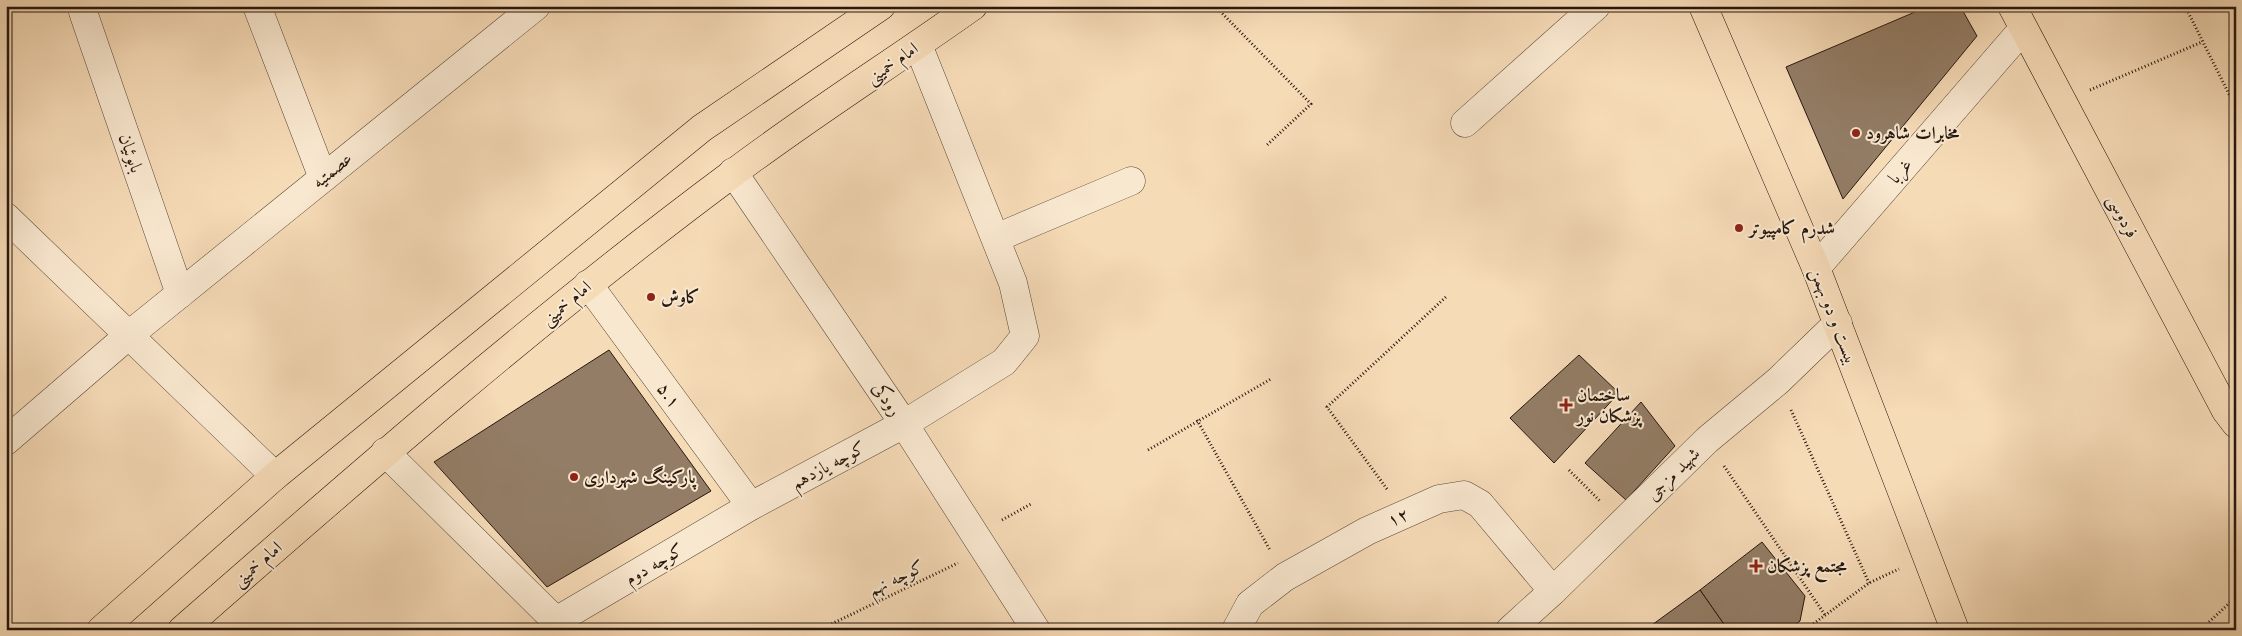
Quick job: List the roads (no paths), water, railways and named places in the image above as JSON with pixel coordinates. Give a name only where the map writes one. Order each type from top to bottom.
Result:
[{"type":"main road","points":[[101,630],[275,476],[702,128],[881,6]]},
{"type":"main road","name":"امام خمینی","points":[[182,630],[385,452],[588,284],[733,172],[973,6]]},
{"type":"main road","name":"بیست و دو بهمن","points":[[1703,6],[1816,268],[1955,630]]},
{"type":"main road","name":"فردوسی","points":[[2017,18],[2063,101],[2226,411],[2236,424]]},
{"type":"street","points":[[257,6],[323,178]]},
{"type":"street","name":"عصمتیه","points":[[6,441],[129,335],[536,6]]},
{"type":"street","points":[[1465,123],[1596,6]]},
{"type":"street","name":"بابوئیان","points":[[83,12],[180,294]]},
{"type":"street","name":"غربا","points":[[1816,268],[2017,18]]},
{"type":"street","points":[[918,45],[996,238],[1131,181]]},
{"type":"street","name":"رودکی","points":[[733,172],[904,424],[1036,630]]},
{"type":"street","points":[[11,228],[129,335],[275,476]]},
{"type":"street","name":"کوچه یازدهم","points":[[751,506],[904,424],[1004,362],[1025,336],[1013,282],[996,238]]},
{"type":"street","name":"۵.۱","points":[[588,284],[751,506]]},
{"type":"street","name":"شهید مزجی","points":[[1510,630],[1553,592],[1707,440],[1778,381],[1838,323]]},
{"type":"street","points":[[385,452],[561,625]]},
{"type":"street","name":"۱۲","points":[[1236,630],[1250,604],[1285,577],[1366,531],[1439,499],[1464,495],[1480,504],[1553,592]]},
{"type":"street","name":"کوچه دوم","points":[[561,625],[751,506]]},
{"type":"place","name":"مخابرات شاهرود","points":[[1856,133]]},
{"type":"place","name":"شدرم کامپیوتر","points":[[1739,228]]},
{"type":"place","name":"کاوش","points":[[651,297]]},
{"type":"place","name":"ساختمان پزشکان نور","points":[[1566,405]]},
{"type":"place","name":"پارکینگ شهرداری","points":[[574,477]]},
{"type":"place","name":"مجتمع پزشکان","points":[[1756,566]]}]
